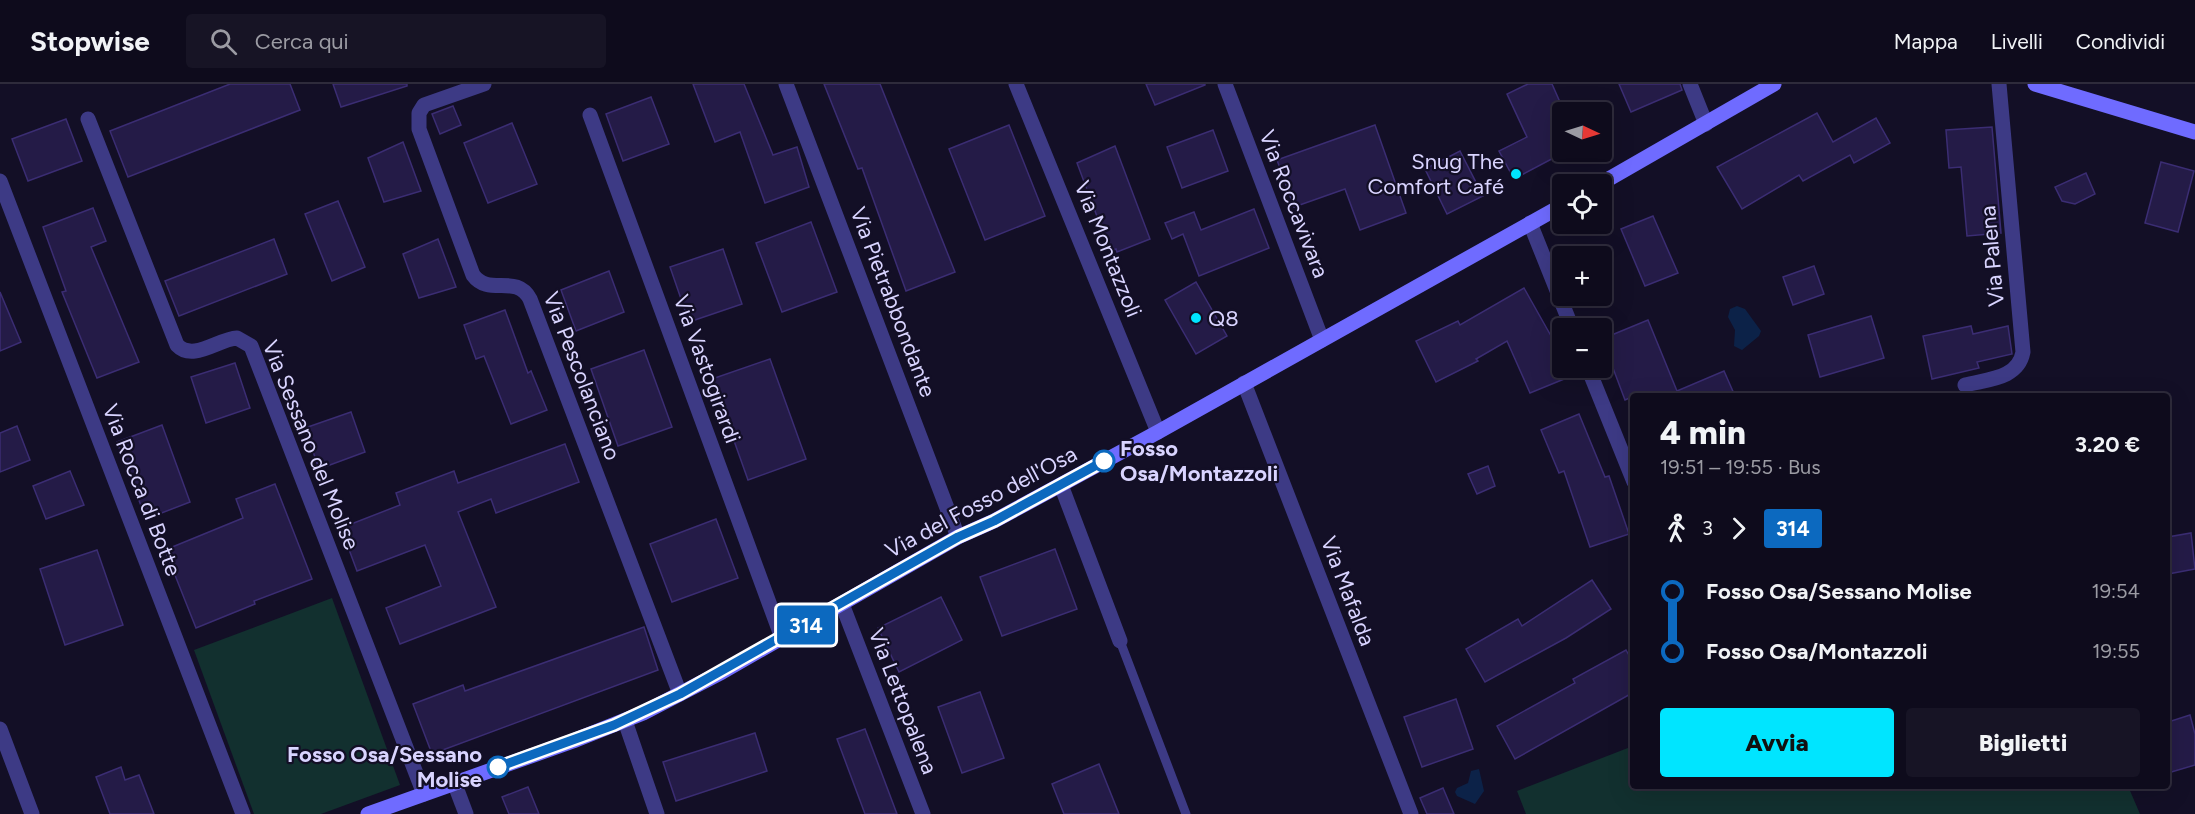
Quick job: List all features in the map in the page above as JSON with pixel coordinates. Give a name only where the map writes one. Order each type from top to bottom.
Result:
[{"type":"street","name":"Via Pescolanciano","points":[[484,84],[424,105],[418,113],[418,129],[477,282],[488,287],[506,284],[518,286],[530,298],[680,694]]},
{"type":"street","name":"Via Pietrabbondante","points":[[786,84],[958,537]]},
{"type":"street","name":"Via Montazzoli","points":[[1016,84],[1158,432]]},
{"type":"street","name":"Via Roccavivara","points":[[1225,84],[1322,340]]},
{"type":"street","points":[[1690,84],[1706,124]]},
{"type":"street","points":[[1612,177],[1774,84]]},
{"type":"street","name":"Via Palena","points":[[1965,385],[2011,373],[2019,364],[2023,352],[1999,84]]},
{"type":"street","points":[[2035,84],[2195,132]]},
{"type":"street","name":"Via Vastogirardi","points":[[590,115],[783,638]]},
{"type":"street","name":"Via Sessano del Molise","points":[[88,119],[177,345],[182,350],[192,352],[237,338],[251,346],[424,794]]},
{"type":"street","name":"Via Rocca di Botte","points":[[0,181],[243,814]]},
{"type":"street","name":"Via del Fosso dell'Osa","points":[[368,814],[625,721],[680,694],[783,638],[958,537],[994,521],[1158,432],[1552,211]]},
{"type":"street","points":[[1530,223],[1568,318]]},
{"type":"street","points":[[1592,378],[1630,472]]},
{"type":"street","name":"Via Mafalda","points":[[1244,383],[1411,814]]},
{"type":"street","points":[[1061,485],[1120,641]]},
{"type":"street","name":"Via Lettopalena","points":[[842,604],[923,814]]},
{"type":"street","points":[[625,721],[657,814]]},
{"type":"street","points":[[0,729],[32,814]]},
{"type":"street","points":[[454,782],[466,814]]},
{"type":"lane","points":[[1120,641],[1186,814]]},
{"type":"green space","points":[[332,598],[400,785],[321,814],[254,814],[194,650]]},
{"type":"green space","points":[[1630,747],[1630,789],[2129,789],[2140,814],[1526,814],[1517,791]]},
{"type":"water","points":[[1737,306],[1745,309],[1761,331],[1759,336],[1742,350],[1734,346],[1735,330],[1728,317],[1730,309]]},
{"type":"water","points":[[1479,769],[1484,791],[1475,804],[1457,796],[1455,792],[1457,788],[1468,783],[1471,771]]},
{"type":"building","points":[[230,84],[290,84],[300,110],[128,177],[110,131]]},
{"type":"building","points":[[333,84],[407,84],[407,86],[341,107]]},
{"type":"building","points":[[693,84],[744,84],[773,155],[797,147],[809,187],[765,203],[740,132],[715,142]]},
{"type":"building","points":[[824,84],[880,84],[955,272],[906,291],[862,168],[858,169]]},
{"type":"building","points":[[1146,84],[1205,84],[1205,85],[1155,105]]},
{"type":"building","points":[[1528,84],[1552,84],[1560,102],[1552,102],[1552,159],[1514,179],[1499,151],[1527,137],[1507,94]]},
{"type":"building","points":[[1619,84],[1680,84],[1682,90],[1631,112]]},
{"type":"building","points":[[651,97],[669,144],[623,161],[606,114]]},
{"type":"building","points":[[453,106],[461,125],[440,134],[432,114]]},
{"type":"building","points":[[1817,113],[1833,142],[1876,118],[1890,143],[1854,163],[1850,155],[1803,181],[1799,175],[1742,209],[1717,167]]},
{"type":"building","points":[[66,119],[82,161],[28,181],[12,139]]},
{"type":"building","points":[[512,123],[537,184],[488,203],[464,143]]},
{"type":"building","points":[[1009,125],[1045,216],[985,240],[949,149]]},
{"type":"building","points":[[1375,125],[1406,213],[1360,230],[1345,189],[1294,207],[1277,160]]},
{"type":"building","points":[[1992,127],[2001,233],[1967,236],[1961,167],[1949,168],[1946,130]]},
{"type":"building","points":[[1213,130],[1228,171],[1182,188],[1167,147]]},
{"type":"building","points":[[403,142],[421,191],[384,202],[368,158]]},
{"type":"building","points":[[1115,146],[1150,239],[1117,252],[1116,249],[1110,251],[1077,163]]},
{"type":"building","points":[[1460,151],[1483,196],[1447,214],[1425,169]]},
{"type":"building","points":[[2161,162],[2194,171],[2178,232],[2145,223]]},
{"type":"building","points":[[2086,173],[2095,194],[2075,204],[2062,201],[2055,187]]},
{"type":"building","points":[[338,201],[365,267],[332,281],[305,214]]},
{"type":"building","points":[[93,208],[106,241],[91,247],[139,362],[97,378],[62,292],[66,291],[43,227]]},
{"type":"building","points":[[1254,209],[1269,248],[1199,276],[1183,234],[1172,239],[1165,223],[1194,212],[1201,230]]},
{"type":"building","points":[[1653,216],[1678,273],[1645,286],[1621,229]]},
{"type":"building","points":[[811,222],[837,292],[782,312],[756,243]]},
{"type":"building","points":[[274,239],[287,274],[179,316],[165,281]]},
{"type":"building","points":[[438,239],[456,287],[419,298],[403,254]]},
{"type":"building","points":[[723,249],[742,304],[689,322],[670,267]]},
{"type":"building","points":[[1814,266],[1824,294],[1793,305],[1783,277]]},
{"type":"building","points":[[609,271],[624,312],[576,331],[561,290]]},
{"type":"building","name":"Q8","points":[[1196,282],[1227,336],[1196,354],[1165,300]]},
{"type":"building","points":[[1524,288],[1552,338],[1552,378],[1567,378],[1530,393],[1507,341],[1476,359],[1478,361],[1436,382],[1416,341],[1458,321],[1460,325]]},
{"type":"building","points":[[0,292],[21,342],[0,351]]},
{"type":"building","points":[[505,310],[528,373],[531,371],[547,410],[511,424],[484,356],[476,359],[464,325]]},
{"type":"building","points":[[1871,316],[1884,358],[1820,377],[1808,335]]},
{"type":"building","points":[[1648,320],[1677,391],[1724,371],[1734,393],[1630,393],[1630,398],[1625,400],[1612,366],[1612,335]]},
{"type":"building","points":[[1971,326],[1973,334],[2008,326],[2012,354],[1977,362],[1979,368],[1932,379],[1923,336]]},
{"type":"building","points":[[644,350],[672,427],[618,446],[591,369]]},
{"type":"building","points":[[770,359],[806,459],[748,480],[712,379]]},
{"type":"building","points":[[235,363],[250,408],[206,423],[191,377]]},
{"type":"building","points":[[351,412],[365,452],[319,469],[305,428]]},
{"type":"building","points":[[1579,414],[1605,477],[1609,476],[1629,534],[1590,547],[1564,471],[1559,473],[1541,430]]},
{"type":"building","points":[[162,425],[190,502],[146,519],[117,442]]},
{"type":"building","points":[[17,426],[30,460],[0,472],[0,433]]},
{"type":"building","points":[[565,444],[579,482],[496,513],[491,499],[458,512],[496,607],[400,644],[386,608],[441,586],[425,545],[357,571],[341,528],[400,505],[396,493],[454,471],[458,483]]},
{"type":"building","points":[[1488,466],[1495,486],[1477,494],[1468,474]]},
{"type":"building","points":[[70,471],[84,505],[46,519],[33,486]]},
{"type":"building","points":[[275,484],[312,579],[254,601],[255,604],[196,628],[165,550],[243,518],[236,499]]},
{"type":"building","points":[[716,519],[738,578],[672,602],[650,544]]},
{"type":"building","points":[[2191,533],[2195,569],[2170,574],[2170,537]]},
{"type":"building","points":[[1055,549],[1077,609],[1002,636],[980,577]]},
{"type":"building","points":[[97,550],[123,625],[65,645],[40,569]]},
{"type":"building","points":[[1592,580],[1611,609],[1566,638],[1485,682],[1466,649],[1518,619],[1522,626]]},
{"type":"building","points":[[941,597],[962,640],[899,672],[878,628]]},
{"type":"building","points":[[644,627],[658,670],[432,754],[413,704],[463,685],[465,691]]},
{"type":"building","points":[[1626,650],[1630,657],[1630,694],[1515,759],[1497,726],[1575,683],[1573,679]]},
{"type":"building","points":[[980,692],[1004,758],[962,773],[938,707]]},
{"type":"building","points":[[1456,699],[1473,749],[1422,767],[1404,717]]},
{"type":"building","points":[[2190,715],[2195,734],[2195,765],[2170,772],[2170,721]]},
{"type":"building","points":[[865,729],[897,814],[865,814],[837,739]]},
{"type":"building","points":[[755,733],[767,771],[676,801],[663,762]]},
{"type":"building","points":[[1099,764],[1119,814],[1064,814],[1052,784]]},
{"type":"building","points":[[121,767],[125,780],[139,775],[154,814],[110,814],[96,777]]},
{"type":"building","points":[[528,787],[539,814],[509,814],[502,797]]},
{"type":"building","points":[[1443,788],[1454,814],[1427,814],[1420,798]]},
{"type":"bus line","name":"314","points":[[498,767],[614,725],[680,694],[958,537],[994,521],[1104,461]]},
{"type":"place","name":"Snug The Comfort Café","points":[[1516,174]]},
{"type":"place","name":"Q8","points":[[1196,318]]},
{"type":"place","name":"Fosso Osa/Montazzoli","points":[[1104,461]]},
{"type":"place","name":"Fosso Osa/Sessano Molise","points":[[498,767]]}]
